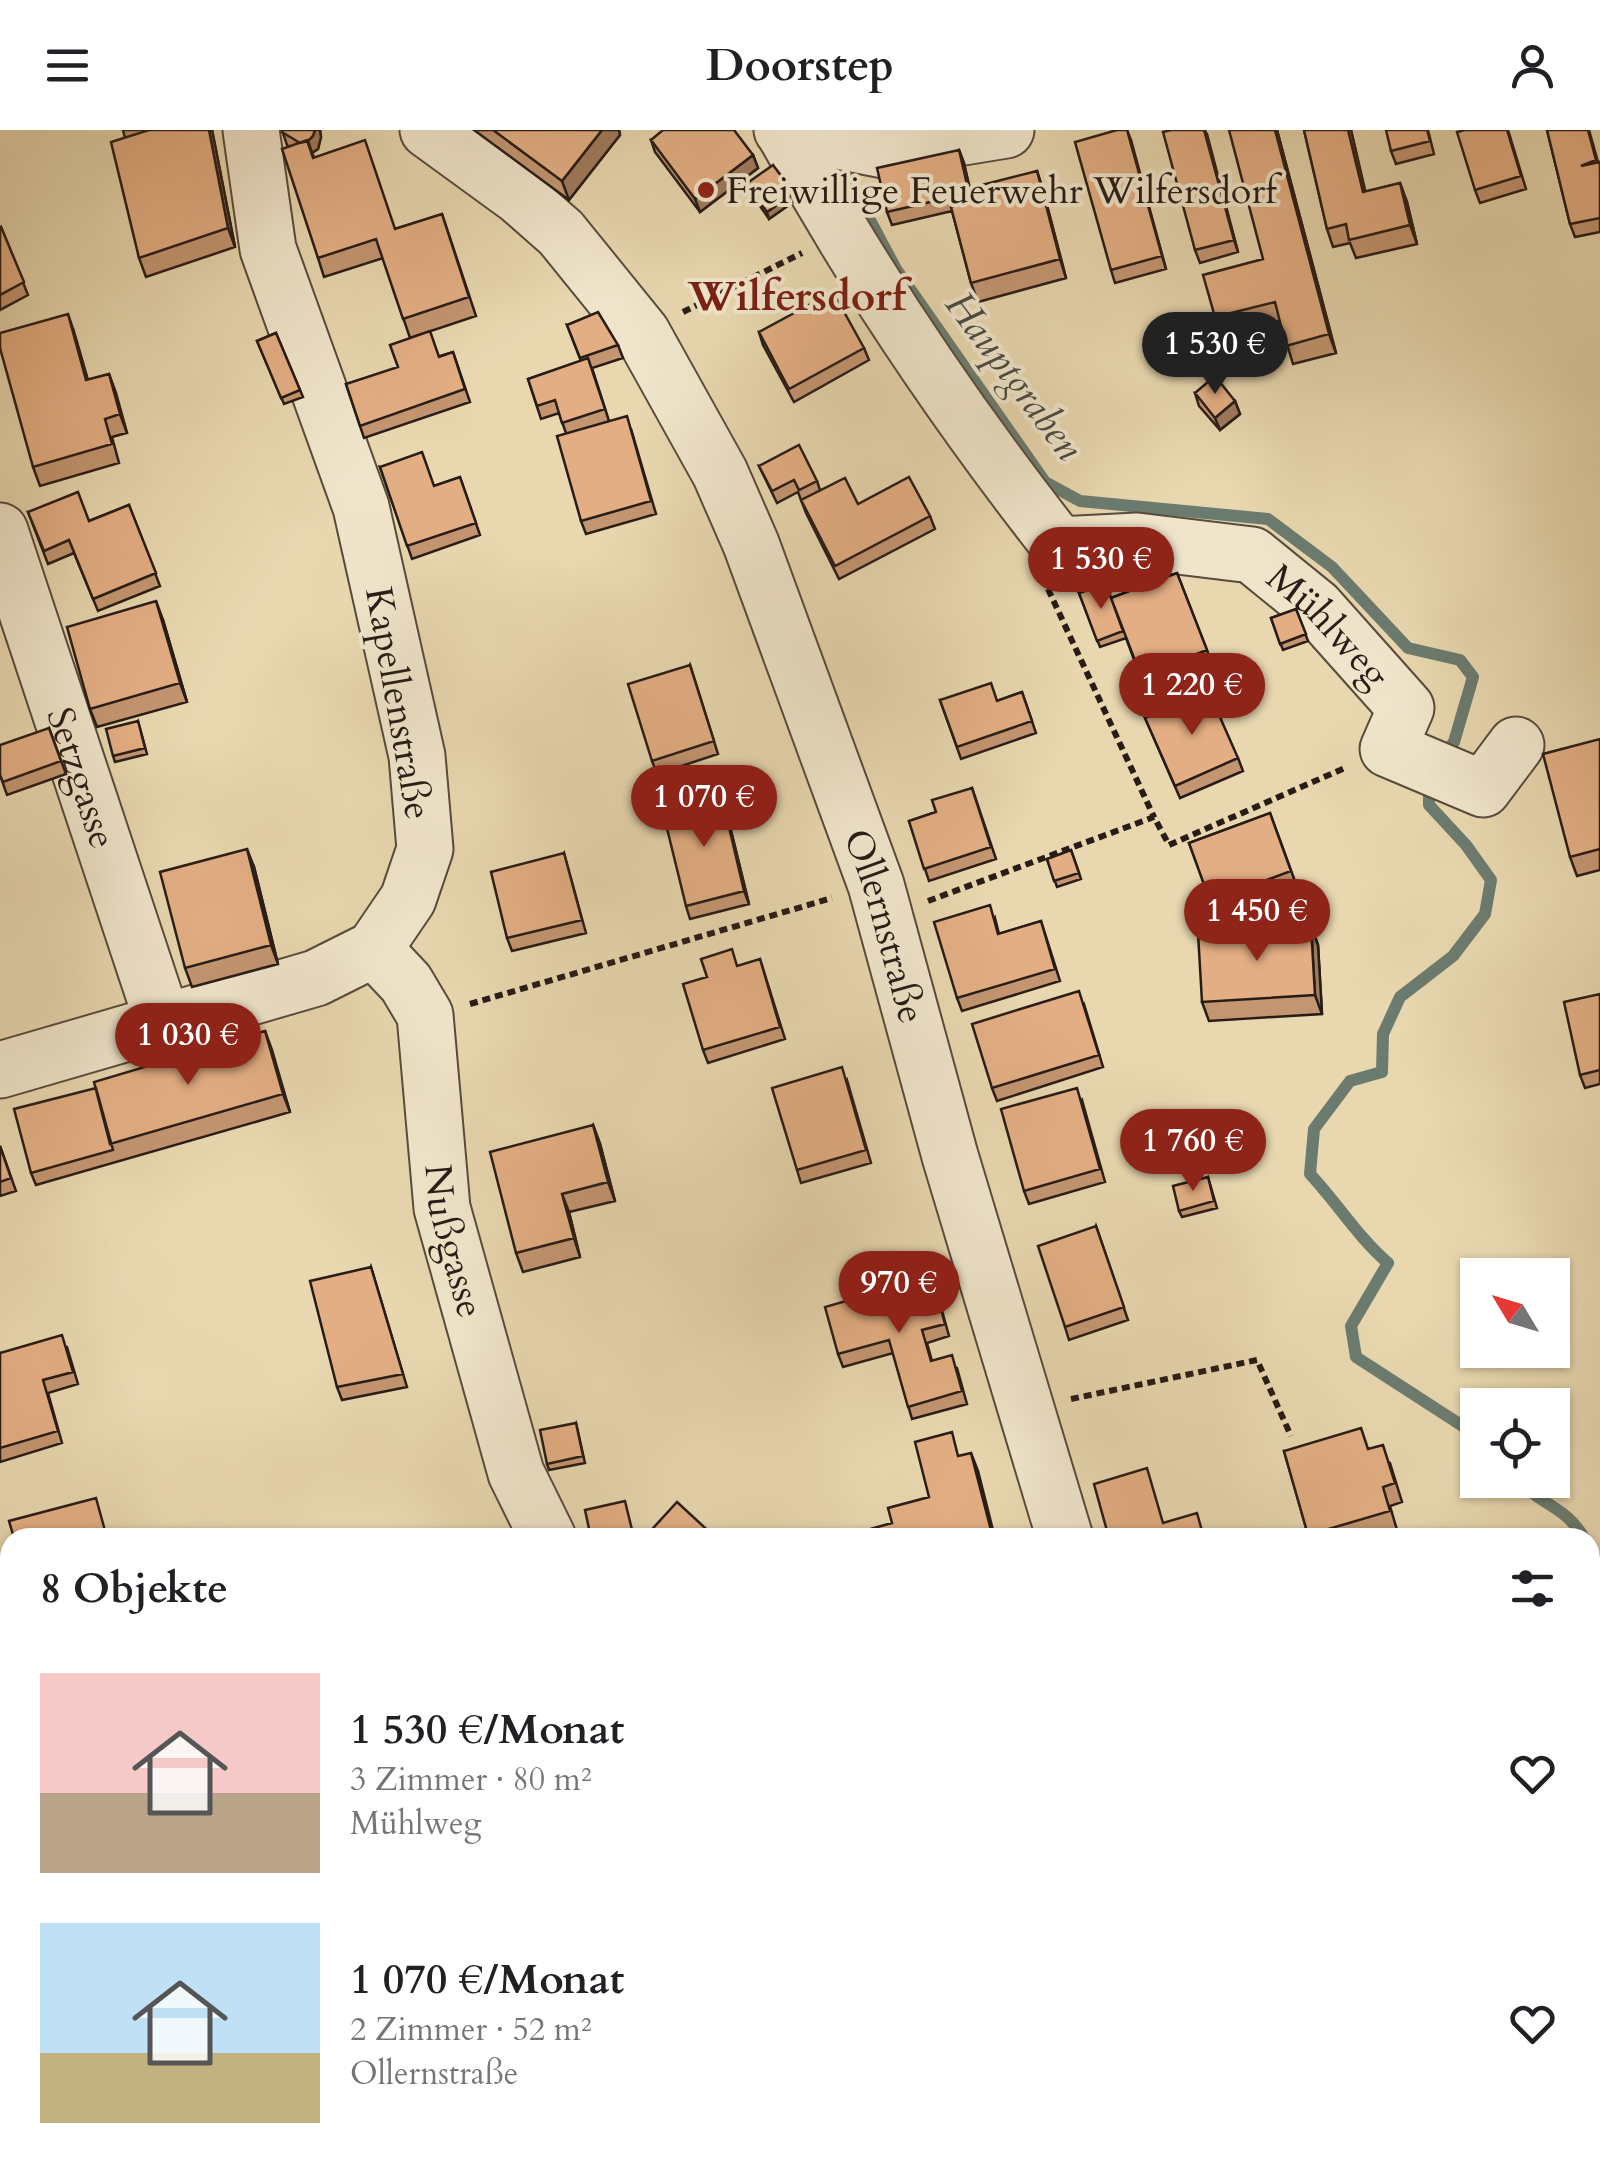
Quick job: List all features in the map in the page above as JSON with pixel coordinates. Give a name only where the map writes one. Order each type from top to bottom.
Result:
[{"type":"street","name":"Kapellenstraße","points":[[0,1070],[316,978],[374,949],[408,899],[425,850],[417,756],[361,507],[268,249],[251,130]]},
{"type":"street","name":"Ollernstraße","points":[[428,130],[520,197],[561,233],[642,333],[720,472],[751,544],[880,901],[950,1156],[1062,1528]]},
{"type":"street","points":[[791,133],[884,150],[1006,130]]},
{"type":"street","points":[[791,133],[840,234],[990,456],[1059,545]]},
{"type":"street","name":"Setzgasse","points":[[0,531],[164,1025]]},
{"type":"street","name":"Mühlweg","points":[[1059,545],[1137,541],[1252,555],[1316,606],[1406,708],[1398,753]]},
{"type":"street","points":[[1398,753],[1483,789],[1516,745]]},
{"type":"street","name":"Nußgasse","points":[[374,949],[406,983],[425,1016],[442,1208],[516,1474],[543,1528]]},
{"type":"path","points":[[642,333],[840,234]]},
{"type":"path","points":[[1059,545],[1046,586],[1169,845],[1398,753]]},
{"type":"path","points":[[480,1001],[880,901],[1154,817]]},
{"type":"path","points":[[1029,1408],[1258,1360],[1291,1436]]},
{"type":"building","points":[[149,130],[209,130],[228,228],[139,258],[111,142]]},
{"type":"building","points":[[282,130],[315,130],[308,141],[300,143]]},
{"type":"building","points":[[493,130],[602,130],[562,181]]},
{"type":"building","name":"Freiwillige Feuerwehr Wilfersdorf","points":[[663,130],[734,130],[753,155],[695,199],[651,140]]},
{"type":"building","points":[[1127,130],[1162,256],[1111,270],[1075,142]]},
{"type":"building","points":[[1204,130],[1234,240],[1195,250],[1163,132]]},
{"type":"building","points":[[1229,130],[1275,130],[1329,334],[1286,346],[1275,302],[1215,317],[1203,275],[1263,259]]},
{"type":"building","points":[[1304,130],[1348,130],[1363,192],[1400,183],[1410,225],[1349,240],[1346,224],[1327,229]]},
{"type":"building","points":[[1386,130],[1427,130],[1430,141],[1391,151]]},
{"type":"building","points":[[1507,130],[1521,176],[1475,190],[1457,132]]},
{"type":"building","points":[[1547,130],[1588,130],[1596,160],[1581,166],[1600,162],[1600,218],[1570,224]]},
{"type":"building","points":[[307,140],[313,158],[365,140],[395,229],[442,214],[469,297],[403,319],[376,239],[318,258],[282,149]]},
{"type":"building","points":[[959,150],[969,193],[887,212],[877,168]]},
{"type":"building","points":[[773,165],[794,193],[767,212],[746,184]]},
{"type":"building","points":[[1037,171],[1060,259],[971,283],[951,207],[977,199],[974,187]]},
{"type":"building","points":[[0,228],[24,282],[0,295]]},
{"type":"building","points":[[833,292],[864,348],[789,389],[759,332]]},
{"type":"building","points":[[598,312],[618,345],[580,358],[567,325]]},
{"type":"building","points":[[68,314],[86,380],[109,374],[120,414],[105,419],[112,444],[33,467],[0,348],[0,333]]},
{"type":"building","points":[[430,331],[439,357],[453,352],[465,389],[360,426],[346,384],[398,367],[390,345]]},
{"type":"building","points":[[276,333],[300,390],[281,398],[257,341]]},
{"type":"building","points":[[588,358],[605,409],[562,423],[555,400],[537,406],[528,379]]},
{"type":"building","points":[[1215,376],[1235,401],[1215,418],[1195,393]]},
{"type":"building","points":[[627,416],[651,501],[581,521],[557,436]]},
{"type":"building","points":[[799,445],[817,481],[799,490],[794,480],[772,491],[759,466]]},
{"type":"building","points":[[422,452],[434,486],[460,477],[476,523],[407,546],[380,467]]},
{"type":"building","points":[[909,477],[930,516],[835,566],[801,500],[845,478],[858,504]]},
{"type":"building","points":[[78,492],[89,521],[129,505],[156,573],[93,599],[69,540],[44,551],[28,512]]},
{"type":"building","points":[[1177,573],[1207,650],[1141,676],[1111,598]]},
{"type":"building","points":[[1106,584],[1123,631],[1097,641],[1079,593]]},
{"type":"building","points":[[156,601],[180,683],[90,709],[67,627]]},
{"type":"building","points":[[1296,609],[1306,634],[1280,644],[1271,618]]},
{"type":"building","points":[[690,665],[714,741],[652,761],[628,684]]},
{"type":"building","points":[[991,683],[997,701],[1022,692],[1032,721],[957,747],[940,700]]},
{"type":"building","points":[[1208,690],[1238,758],[1175,786],[1145,718]]},
{"type":"building","points":[[138,721],[145,748],[113,756],[106,729]]},
{"type":"building","points":[[49,728],[61,761],[3,782],[0,745]]},
{"type":"building","points":[[1600,739],[1600,849],[1570,857],[1543,754]]},
{"type":"building","points":[[972,788],[991,847],[924,869],[909,821],[936,812],[932,800]]},
{"type":"building","points":[[721,793],[744,891],[686,906],[663,812]]},
{"type":"building","points":[[1270,813],[1291,871],[1210,901],[1189,843]]},
{"type":"building","points":[[247,849],[271,945],[185,968],[160,872]]},
{"type":"building","points":[[1071,850],[1079,873],[1054,881],[1047,859]]},
{"type":"building","points":[[564,853],[582,920],[507,938],[491,872]]},
{"type":"building","points":[[990,905],[998,934],[1041,921],[1055,969],[957,998],[934,922]]},
{"type":"building","points":[[1311,926],[1315,995],[1202,1002],[1198,933]]},
{"type":"building","points":[[732,949],[737,966],[760,959],[780,1027],[703,1050],[683,984],[707,977],[701,959]]},
{"type":"building","points":[[1079,991],[1099,1055],[992,1088],[972,1024]]},
{"type":"building","points":[[1600,994],[1600,1070],[1580,1075],[1564,1002]]},
{"type":"building","points":[[265,1031],[283,1094],[110,1144],[94,1082]]},
{"type":"building","points":[[842,1067],[866,1150],[797,1170],[772,1088]]},
{"type":"building","points":[[96,1088],[113,1150],[31,1173],[14,1109]]},
{"type":"building","points":[[1077,1088],[1100,1169],[1024,1191],[1001,1109]]},
{"type":"building","points":[[593,1125],[608,1182],[562,1194],[574,1238],[516,1253],[490,1152]]},
{"type":"building","points":[[0,1146],[11,1178],[0,1182]]},
{"type":"building","points":[[1208,1177],[1214,1201],[1179,1211],[1173,1186]]},
{"type":"building","points":[[1096,1226],[1124,1307],[1065,1327],[1038,1246]]},
{"type":"building","points":[[371,1267],[403,1374],[337,1387],[310,1281]]},
{"type":"building","points":[[932,1276],[945,1324],[922,1330],[931,1361],[952,1355],[962,1391],[908,1407],[889,1340],[838,1354],[825,1307]]},
{"type":"building","points":[[62,1335],[73,1372],[43,1380],[58,1431],[0,1448],[0,1353]]},
{"type":"building","points":[[576,1423],[583,1456],[547,1464],[540,1430]]},
{"type":"building","points":[[1361,1428],[1368,1449],[1383,1445],[1395,1483],[1383,1487],[1390,1511],[1332,1528],[1306,1528],[1284,1451]]},
{"type":"building","points":[[952,1432],[958,1456],[971,1453],[990,1528],[874,1528],[892,1523],[888,1508],[929,1497],[915,1442]]},
{"type":"building","points":[[1147,1468],[1163,1523],[1197,1513],[1201,1528],[1106,1528],[1094,1484]]},
{"type":"building","points":[[96,1498],[104,1528],[11,1528],[9,1521]]},
{"type":"building","points":[[625,1501],[632,1528],[589,1528],[585,1510]]},
{"type":"building","points":[[677,1502],[705,1528],[653,1528]]},
{"type":"waterway","name":"Hauptgraben","points":[[837,158],[896,269],[1045,482],[1080,501],[1268,519],[1332,567],[1408,648],[1460,660],[1473,677],[1454,742],[1440,759]]},
{"type":"waterway","name":"Hauptgraben","points":[[1429,781],[1429,805],[1466,845],[1491,880],[1485,914],[1453,956],[1400,997],[1383,1034],[1382,1072],[1350,1081],[1314,1129],[1310,1174],[1388,1263],[1351,1326],[1356,1357],[1460,1424]]},
{"type":"waterway","name":"Hauptgraben","points":[[1540,1498],[1577,1528]]},
{"type":"place","name":"Freiwillige Feuerwehr Wilfersdorf","points":[[706,190]]},
{"type":"district","name":"Wilfersdorf","points":[[797,295]]}]
